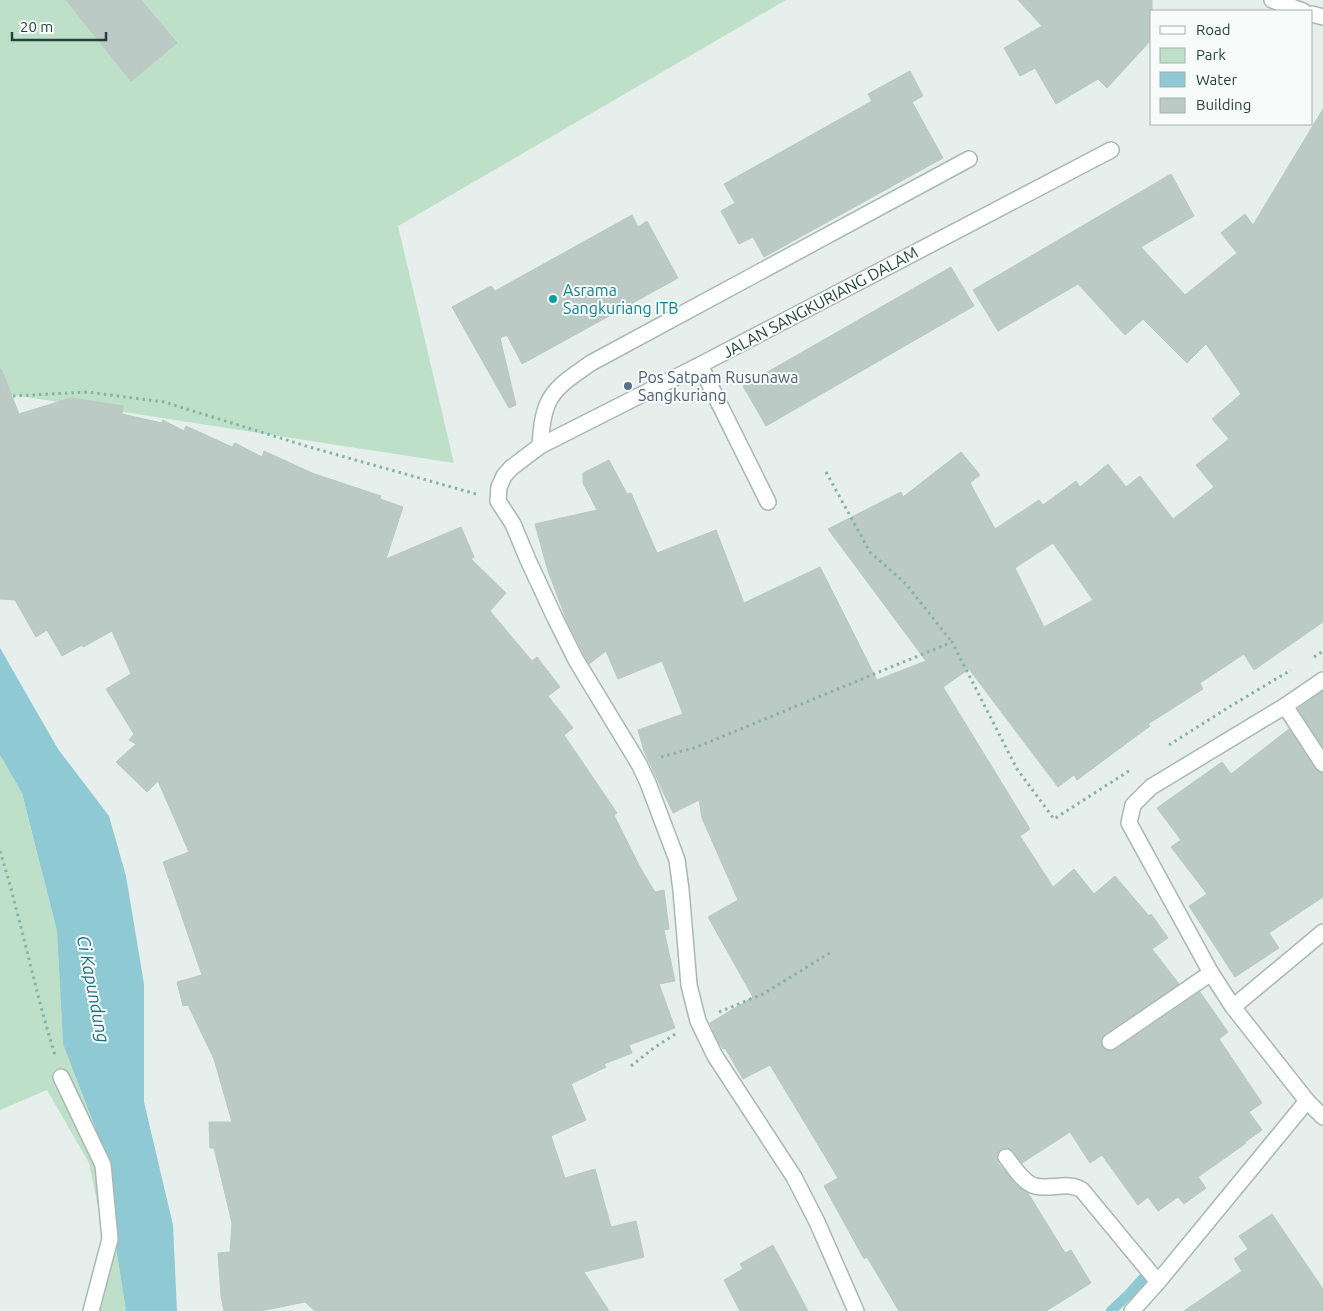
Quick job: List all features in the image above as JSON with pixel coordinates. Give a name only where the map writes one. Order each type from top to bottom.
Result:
[{"type":"street","points":[[1272,0],[1300,10]]},
{"type":"street","name":"JALAN SANGKURIANG DALAM","points":[[639,764],[576,660],[543,594],[513,524],[498,501],[498,486],[504,476],[540,446],[700,365],[1111,150]]},
{"type":"street","points":[[540,446],[542,426],[548,402],[564,383],[591,364],[969,158]]},
{"type":"street","points":[[700,365],[768,502]]},
{"type":"street","points":[[1323,680],[1285,706],[1151,787],[1133,805],[1129,823],[1211,973],[1233,1007],[1307,1101],[1323,1117]]},
{"type":"street","points":[[1285,706],[1323,764]]},
{"type":"street","points":[[639,764],[677,860],[688,985],[698,1021],[715,1056],[794,1177],[817,1222],[856,1311]]},
{"type":"street","points":[[1233,1007],[1323,932]]},
{"type":"street","points":[[1110,1042],[1211,973]]},
{"type":"street","points":[[61,1077],[103,1165],[110,1239],[91,1311]]},
{"type":"street","points":[[1132,1311],[1307,1101]]},
{"type":"street","points":[[1006,1157],[1026,1181],[1035,1186],[1076,1186],[1082,1190],[1158,1282]]},
{"type":"path","points":[[13,396],[87,392],[164,402],[306,446],[449,487]]},
{"type":"path","points":[[826,472],[870,552],[906,584],[952,642],[1017,769],[1054,819],[1138,766]]},
{"type":"path","points":[[639,764],[697,747],[952,642]]},
{"type":"path","points":[[1306,661],[1323,651]]},
{"type":"path","points":[[1163,750],[1297,666]]},
{"type":"path","points":[[0,852],[14,899],[38,1002],[61,1077]]},
{"type":"path","points":[[631,1066],[655,1047],[698,1021],[763,994],[833,951]]},
{"type":"green space","points":[[0,0],[786,0],[398,226],[454,463],[0,393]]},
{"type":"green space","points":[[0,755],[22,793],[57,931],[63,1044],[106,1157],[103,1165],[126,1311],[97,1311],[106,1245],[89,1163],[47,1090],[0,1110]]},
{"type":"water","name":"Ci Kapundung","points":[[0,648],[58,749],[109,816],[126,876],[144,984],[144,1102],[173,1225],[177,1311],[126,1311],[103,1165],[106,1156],[63,1044],[57,931],[22,793],[0,755]]},
{"type":"building","points":[[66,0],[141,0],[177,43],[131,81]]},
{"type":"building","points":[[1018,0],[1152,0],[1152,10],[1150,10],[1150,41],[1107,88],[1098,79],[1056,104],[1035,68],[1020,76],[1004,48],[1042,26]]},
{"type":"building","points":[[910,71],[923,96],[912,102],[943,158],[764,257],[753,237],[739,244],[721,211],[735,203],[724,184],[872,101],[868,94]]},
{"type":"building","points":[[1323,109],[1323,622],[1254,670],[1244,654],[1200,683],[1203,689],[1148,724],[1150,726],[1077,780],[1074,775],[1058,787],[969,669],[943,687],[1030,829],[1020,836],[1053,887],[1074,869],[1094,894],[1115,876],[1149,916],[1151,914],[1168,938],[1152,949],[1179,984],[1105,1034],[1101,1042],[1103,1048],[1110,1051],[1115,1050],[1200,992],[1228,1032],[1219,1039],[1262,1103],[1249,1112],[1262,1130],[1198,1177],[1206,1188],[1184,1204],[1178,1197],[1158,1211],[1148,1197],[1138,1205],[1102,1155],[1090,1163],[1070,1132],[1022,1163],[1010,1149],[1001,1149],[997,1154],[998,1163],[1015,1184],[1028,1193],[1065,1253],[1071,1250],[1091,1283],[1046,1311],[899,1311],[867,1257],[864,1259],[824,1186],[838,1178],[770,1065],[743,1079],[725,1048],[723,1049],[718,1041],[710,1023],[753,997],[708,917],[738,900],[702,818],[699,800],[673,813],[644,751],[638,730],[683,714],[662,661],[618,679],[606,651],[589,664],[567,621],[548,571],[535,524],[597,510],[583,483],[583,473],[609,460],[627,494],[631,493],[657,553],[716,530],[744,603],[820,567],[877,680],[926,661],[828,529],[901,492],[903,497],[961,452],[980,475],[970,483],[995,529],[1039,500],[1043,505],[1076,481],[1080,487],[1108,464],[1126,487],[1140,476],[1173,519],[1214,487],[1196,465],[1229,439],[1212,419],[1241,394],[1206,344],[1187,363],[1143,319],[1125,335],[1078,284],[998,331],[973,290],[1171,174],[1194,216],[1141,247],[1185,295],[1237,253],[1221,233],[1245,214],[1253,225]],"holes":[[[1053,543],[1093,600],[1044,627],[1015,568]]]},
{"type":"building","name":"Asrama Sangkuriang ITB","points":[[632,215],[638,227],[647,221],[678,278],[522,364],[507,335],[500,338],[516,405],[509,408],[452,307],[491,286],[495,291]]},
{"type":"building","points":[[951,267],[974,306],[766,426],[743,386]]},
{"type":"building","points":[[0,369],[19,414],[71,398],[123,406],[122,414],[162,423],[163,420],[184,431],[186,426],[232,447],[235,443],[262,457],[264,451],[312,473],[381,496],[380,499],[403,507],[386,559],[461,527],[474,557],[471,559],[506,593],[490,611],[532,661],[537,657],[560,687],[548,696],[573,728],[564,735],[617,813],[614,815],[641,869],[655,892],[664,890],[669,929],[664,930],[675,981],[659,984],[675,1028],[629,1045],[632,1053],[604,1064],[606,1067],[571,1084],[586,1120],[551,1136],[565,1178],[595,1169],[611,1227],[636,1221],[644,1257],[584,1272],[609,1311],[315,1311],[305,1302],[260,1311],[224,1311],[218,1253],[230,1252],[232,1223],[214,1148],[210,1148],[209,1122],[232,1122],[214,1059],[188,1005],[183,1006],[177,982],[202,975],[163,862],[189,852],[158,781],[147,792],[116,762],[136,744],[129,740],[134,734],[106,689],[131,674],[112,631],[62,656],[47,630],[36,637],[15,600],[0,599]]},
{"type":"building","points":[[1323,691],[1323,747],[1298,709]]},
{"type":"building","points":[[1289,729],[1315,769],[1323,773],[1323,897],[1269,933],[1279,948],[1235,977],[1189,906],[1207,894],[1171,847],[1181,840],[1157,808],[1222,762],[1231,774]]},
{"type":"building","points":[[1272,1214],[1323,1289],[1323,1311],[1184,1311],[1242,1271],[1234,1259],[1248,1249],[1239,1236]]},
{"type":"building","points":[[773,1245],[808,1311],[740,1311],[724,1280],[743,1269],[740,1264]]},
{"type":"waterway","points":[[1111,1311],[1144,1277]]},
{"type":"place","name":"Asrama Sangkuriang ITB","points":[[553,299]]},
{"type":"place","name":"Pos Satpam Rusunawa Sangkuriang","points":[[628,386]]}]
